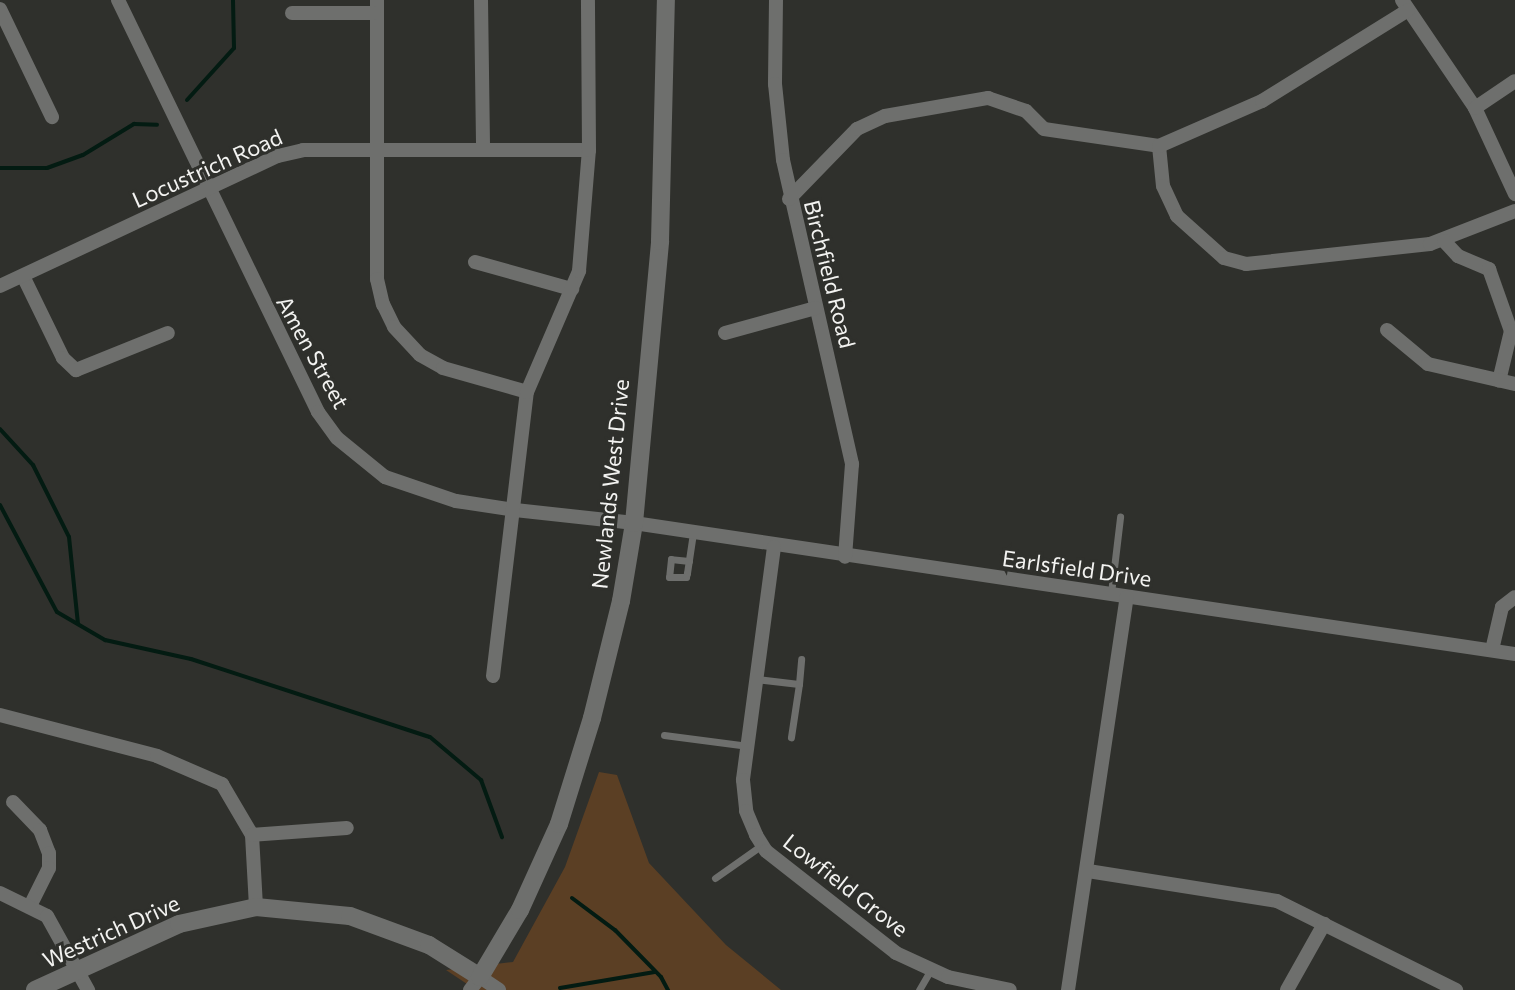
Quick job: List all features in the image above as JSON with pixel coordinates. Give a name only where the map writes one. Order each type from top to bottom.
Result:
[{"type":"street","name":"Amen Street","points":[[118,0],[292,364],[337,438],[363,462],[414,490],[515,510],[634,523]]},
{"type":"street","points":[[481,0],[483,150]]},
{"type":"street","points":[[493,676],[527,392],[579,271],[589,150],[588,0]]},
{"type":"street","name":"Newlands West Drive","points":[[475,983],[520,910],[559,824],[608,657],[634,523],[660,241],[666,0]]},
{"type":"street","name":"Birchfield Road","points":[[776,0],[775,84],[789,199],[852,464],[845,557]]},
{"type":"street","points":[[789,199],[857,129],[885,116],[988,98],[1026,111],[1044,129],[1159,146],[1262,101],[1405,5],[1475,108],[1515,194]]},
{"type":"street","points":[[292,13],[376,6],[377,279],[394,327],[420,355],[443,368],[527,392]]},
{"type":"street","points":[[0,9],[52,117]]},
{"type":"street","points":[[1475,108],[1515,81]]},
{"type":"street","points":[[1159,146],[1163,186],[1177,216],[1224,258],[1268,265],[1444,241],[1515,211]]},
{"type":"street","name":"Locustrich Road","points":[[0,286],[24,278],[209,188],[290,153],[589,150]]},
{"type":"street","points":[[1444,241],[1458,256],[1489,269],[1511,331],[1499,381]]},
{"type":"street","points":[[475,262],[572,289]]},
{"type":"street","points":[[24,278],[63,358],[76,370],[168,333]]},
{"type":"street","points":[[725,333],[816,308]]},
{"type":"street","points":[[1387,330],[1428,364],[1515,384]]},
{"type":"street","name":"Earlsfield Drive","points":[[634,523],[774,547],[1515,654]]},
{"type":"street","name":"Lowfield Grove","points":[[774,547],[748,746],[746,811],[762,845],[896,953],[953,984],[1010,990]]},
{"type":"street","points":[[1068,990],[1127,597]]},
{"type":"street","points":[[1492,650],[1502,607],[1515,597]]},
{"type":"street","points":[[0,715],[157,756],[207,774],[230,794],[252,835],[256,907]]},
{"type":"street","points":[[13,802],[40,830],[49,853],[49,868],[31,904]]},
{"type":"street","points":[[252,835],[347,828]]},
{"type":"street","points":[[1088,871],[1277,901],[1456,990]]},
{"type":"street","points":[[0,893],[31,904],[58,928],[88,990]]},
{"type":"street","name":"Westrich Drive","points":[[35,990],[179,924],[256,907],[361,919],[429,945],[475,983]]},
{"type":"street","points":[[1287,990],[1324,924]]},
{"type":"street","points":[[475,983],[499,990]]},
{"type":"lane","points":[[1111,595],[1120,517]]},
{"type":"lane","points":[[689,561],[693,533]]},
{"type":"lane","points":[[791,737],[801,659]]},
{"type":"lane","points":[[756,679],[799,684]]},
{"type":"lane","points":[[664,735],[748,746]]},
{"type":"lane","points":[[715,878],[762,845]]},
{"type":"lane","points":[[919,990],[930,971]]},
{"type":"shaded area","points":[[599,772],[617,775],[649,863],[726,945],[781,990],[476,990],[446,970],[513,962],[565,867]]},
{"type":"waterway","points":[[187,100],[234,48],[233,0]]},
{"type":"waterway","points":[[0,168],[47,168],[83,155],[134,124],[157,125]]},
{"type":"waterway","points":[[0,429],[33,465],[69,537],[78,624]]},
{"type":"waterway","points":[[0,505],[57,612],[105,640],[191,659],[430,737],[481,780],[502,837]]},
{"type":"waterway","points":[[572,898],[615,930],[661,977],[668,990]]},
{"type":"waterway","points":[[560,988],[655,972]]}]
